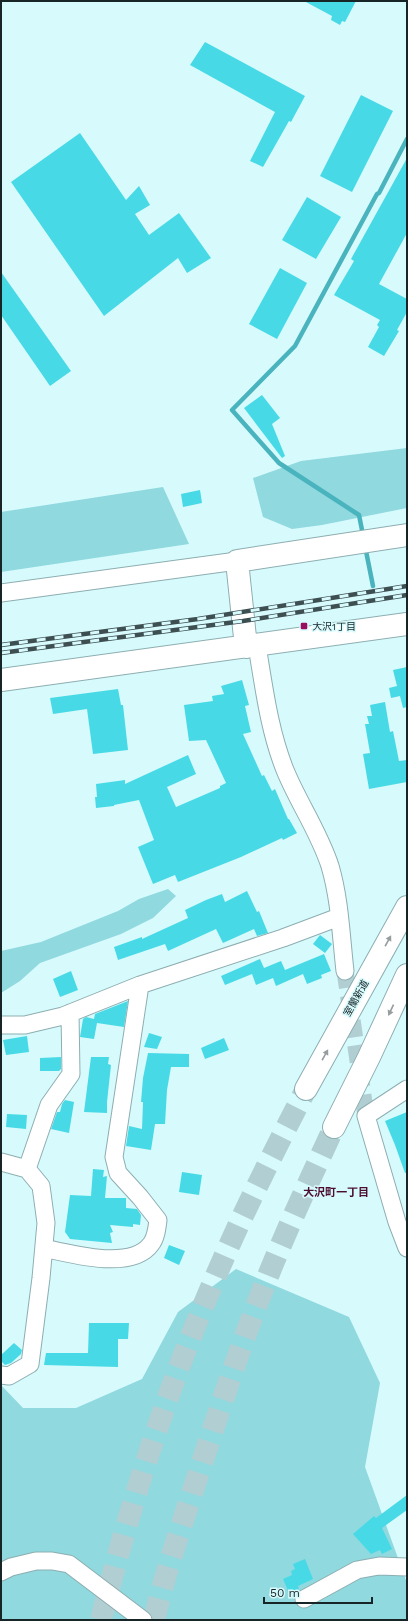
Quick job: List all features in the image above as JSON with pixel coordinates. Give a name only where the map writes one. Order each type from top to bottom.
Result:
[{"type":"main road","points":[[251,646],[237,561],[407,535]]},
{"type":"main road","points":[[1,680],[407,624]]},
{"type":"main road","name":"室蘭新道","points":[[306,1089],[407,907]]},
{"type":"main road","points":[[334,1127],[369,1057],[407,975]]},
{"type":"street","points":[[1,593],[237,561]]},
{"type":"street","points":[[251,646],[277,746],[285,770],[329,865],[336,894],[345,971]]},
{"type":"street","points":[[1,1025],[25,1025],[63,1016],[140,985],[277,940],[338,917]]},
{"type":"street","points":[[44,1248],[76,1255],[116,1258],[138,1255],[151,1244],[157,1232],[158,1220],[118,1173],[114,1157],[140,985]]},
{"type":"street","points":[[27,1169],[49,1105],[71,1074],[70,1013]]},
{"type":"street","points":[[407,1089],[366,1116],[397,1222],[407,1247]]},
{"type":"street","points":[[1,1162],[27,1169],[41,1186],[46,1223],[30,1364],[9,1376],[1,1374]]},
{"type":"street","points":[[1,1572],[10,1567],[36,1561],[52,1561],[69,1564],[143,1620]]},
{"type":"street","points":[[304,1599],[357,1570],[379,1566],[407,1567]]},
{"type":"shaded area","points":[[407,448],[407,508],[322,525],[292,529],[263,517],[253,478],[301,461]]},
{"type":"shaded area","points":[[163,487],[189,544],[1,572],[1,512]]},
{"type":"shaded area","points":[[168,889],[176,896],[153,918],[121,934],[40,963],[20,981],[1,993],[1,951],[41,942],[118,911],[139,899]]},
{"type":"shaded area","points":[[236,1269],[349,1317],[380,1383],[365,1467],[407,1583],[407,1620],[1,1620],[1,1385],[23,1408],[76,1408],[142,1379],[178,1312]]},
{"type":"building","points":[[304,1],[356,1],[345,22],[342,21],[340,25],[331,20],[332,16]]},
{"type":"building","points":[[205,42],[305,96],[263,167],[250,161],[275,112],[190,65]]},
{"type":"building","points":[[361,95],[393,111],[352,192],[320,176]]},
{"type":"building","points":[[80,133],[126,200],[139,186],[150,205],[135,214],[149,235],[179,213],[211,258],[187,273],[178,258],[104,316],[11,182]]},
{"type":"building","points":[[407,158],[407,233],[379,284],[407,299],[407,312],[397,330],[399,331],[384,356],[368,347],[379,327],[377,325],[380,320],[334,295],[354,261],[351,259]]},
{"type":"building","points":[[307,197],[341,217],[316,259],[282,240]]},
{"type":"building","points":[[280,268],[307,283],[277,339],[249,324]]},
{"type":"building","points":[[1,272],[71,371],[50,386],[1,315]]},
{"type":"building","points":[[262,395],[280,418],[272,424],[285,456],[282,458],[244,408]]},
{"type":"building","points":[[200,490],[202,503],[183,507],[181,494]]},
{"type":"building","points":[[407,667],[407,707],[403,708],[400,696],[391,698],[389,688],[397,686],[393,670]]},
{"type":"building","points":[[242,680],[249,705],[245,706],[251,732],[243,734],[262,776],[264,775],[272,791],[275,789],[288,819],[297,833],[178,882],[175,875],[153,884],[138,847],[154,840],[139,800],[114,806],[96,808],[96,784],[125,780],[125,784],[188,755],[196,774],[167,787],[176,807],[220,788],[220,786],[226,783],[206,740],[189,741],[184,705],[213,701],[212,696],[224,694],[221,686]]},
{"type":"building","points":[[118,689],[121,705],[123,705],[128,750],[93,754],[87,709],[53,714],[50,698]]},
{"type":"building","points":[[385,702],[390,732],[393,731],[399,761],[407,760],[407,782],[369,789],[363,754],[370,753],[365,724],[369,724],[367,716],[372,716],[370,705]]},
{"type":"building","points":[[247,891],[257,912],[259,911],[268,933],[257,936],[254,929],[223,943],[216,929],[168,951],[165,944],[118,960],[114,947],[142,937],[142,939],[188,918],[185,910],[206,900],[222,894],[225,902]]},
{"type":"building","points":[[320,935],[332,944],[325,953],[313,944]]},
{"type":"building","points":[[324,954],[331,971],[321,975],[322,978],[307,984],[303,974],[276,986],[273,978],[256,985],[252,974],[225,985],[221,976],[260,959],[264,968],[281,961],[285,970]]},
{"type":"building","points":[[71,971],[78,990],[60,997],[53,979]]},
{"type":"building","points":[[128,1001],[124,1027],[97,1023],[94,1039],[80,1037],[83,1019],[86,1017],[94,1019],[95,1014]]},
{"type":"building","points":[[149,1033],[162,1037],[157,1049],[144,1047]]},
{"type":"building","points":[[27,1036],[29,1052],[6,1055],[3,1040]]},
{"type":"building","points":[[224,1038],[229,1050],[205,1059],[201,1048]]},
{"type":"building","points":[[148,1053],[189,1054],[189,1067],[171,1067],[167,1090],[165,1124],[155,1124],[151,1150],[126,1146],[129,1126],[142,1129],[143,1102],[141,1102],[143,1078]]},
{"type":"building","points":[[61,1057],[61,1069],[59,1071],[40,1071],[40,1058]]},
{"type":"building","points":[[91,1057],[109,1057],[108,1064],[111,1065],[107,1113],[84,1112]]},
{"type":"building","points":[[65,1100],[74,1102],[69,1133],[51,1129],[57,1112],[60,1112],[62,1104]]},
{"type":"building","points":[[407,1112],[407,1173],[405,1173],[385,1121]]},
{"type":"building","points":[[7,1114],[27,1115],[26,1129],[6,1127]]},
{"type":"building","points":[[93,1169],[104,1170],[103,1177],[107,1176],[105,1198],[126,1198],[126,1208],[137,1209],[141,1215],[140,1225],[133,1224],[133,1227],[110,1225],[113,1232],[110,1233],[112,1243],[70,1239],[65,1232],[70,1195],[91,1196]]},
{"type":"building","points":[[182,1172],[202,1175],[199,1195],[179,1192]]},
{"type":"building","points":[[169,1245],[185,1251],[179,1265],[164,1258]]},
{"type":"building","points":[[89,1323],[129,1323],[128,1339],[118,1339],[118,1367],[44,1365],[46,1353],[88,1353]]},
{"type":"building","points":[[14,1343],[22,1350],[21,1354],[11,1363],[5,1365],[1,1361],[1,1355]]},
{"type":"building","points":[[407,1495],[407,1510],[382,1528],[392,1549],[382,1554],[380,1550],[371,1554],[353,1534],[374,1516],[376,1518]]},
{"type":"building","points":[[305,1559],[313,1579],[298,1586],[299,1589],[289,1593],[283,1579],[292,1575],[291,1571],[295,1569],[293,1564]]},
{"type":"waterway","points":[[363,535],[359,515],[279,463],[232,410],[295,346],[407,139]]},
{"type":"waterway","points":[[365,546],[373,586]]},
{"type":"tunnel","points":[[345,971],[366,1116]]},
{"type":"tunnel","points":[[101,1620],[140,1480],[188,1344],[206,1299],[264,1171],[306,1089]]},
{"type":"tunnel","points":[[154,1620],[179,1533],[222,1402],[250,1323],[285,1235],[334,1127]]},
{"type":"railway","points":[[1,645],[198,619],[407,586]]},
{"type":"railway","points":[[1,653],[243,621],[407,595]]},
{"type":"place","name":"大沢1丁目","points":[[304,626]]},
{"type":"district","name":"大沢町一丁目","points":[[336,1192]]}]
